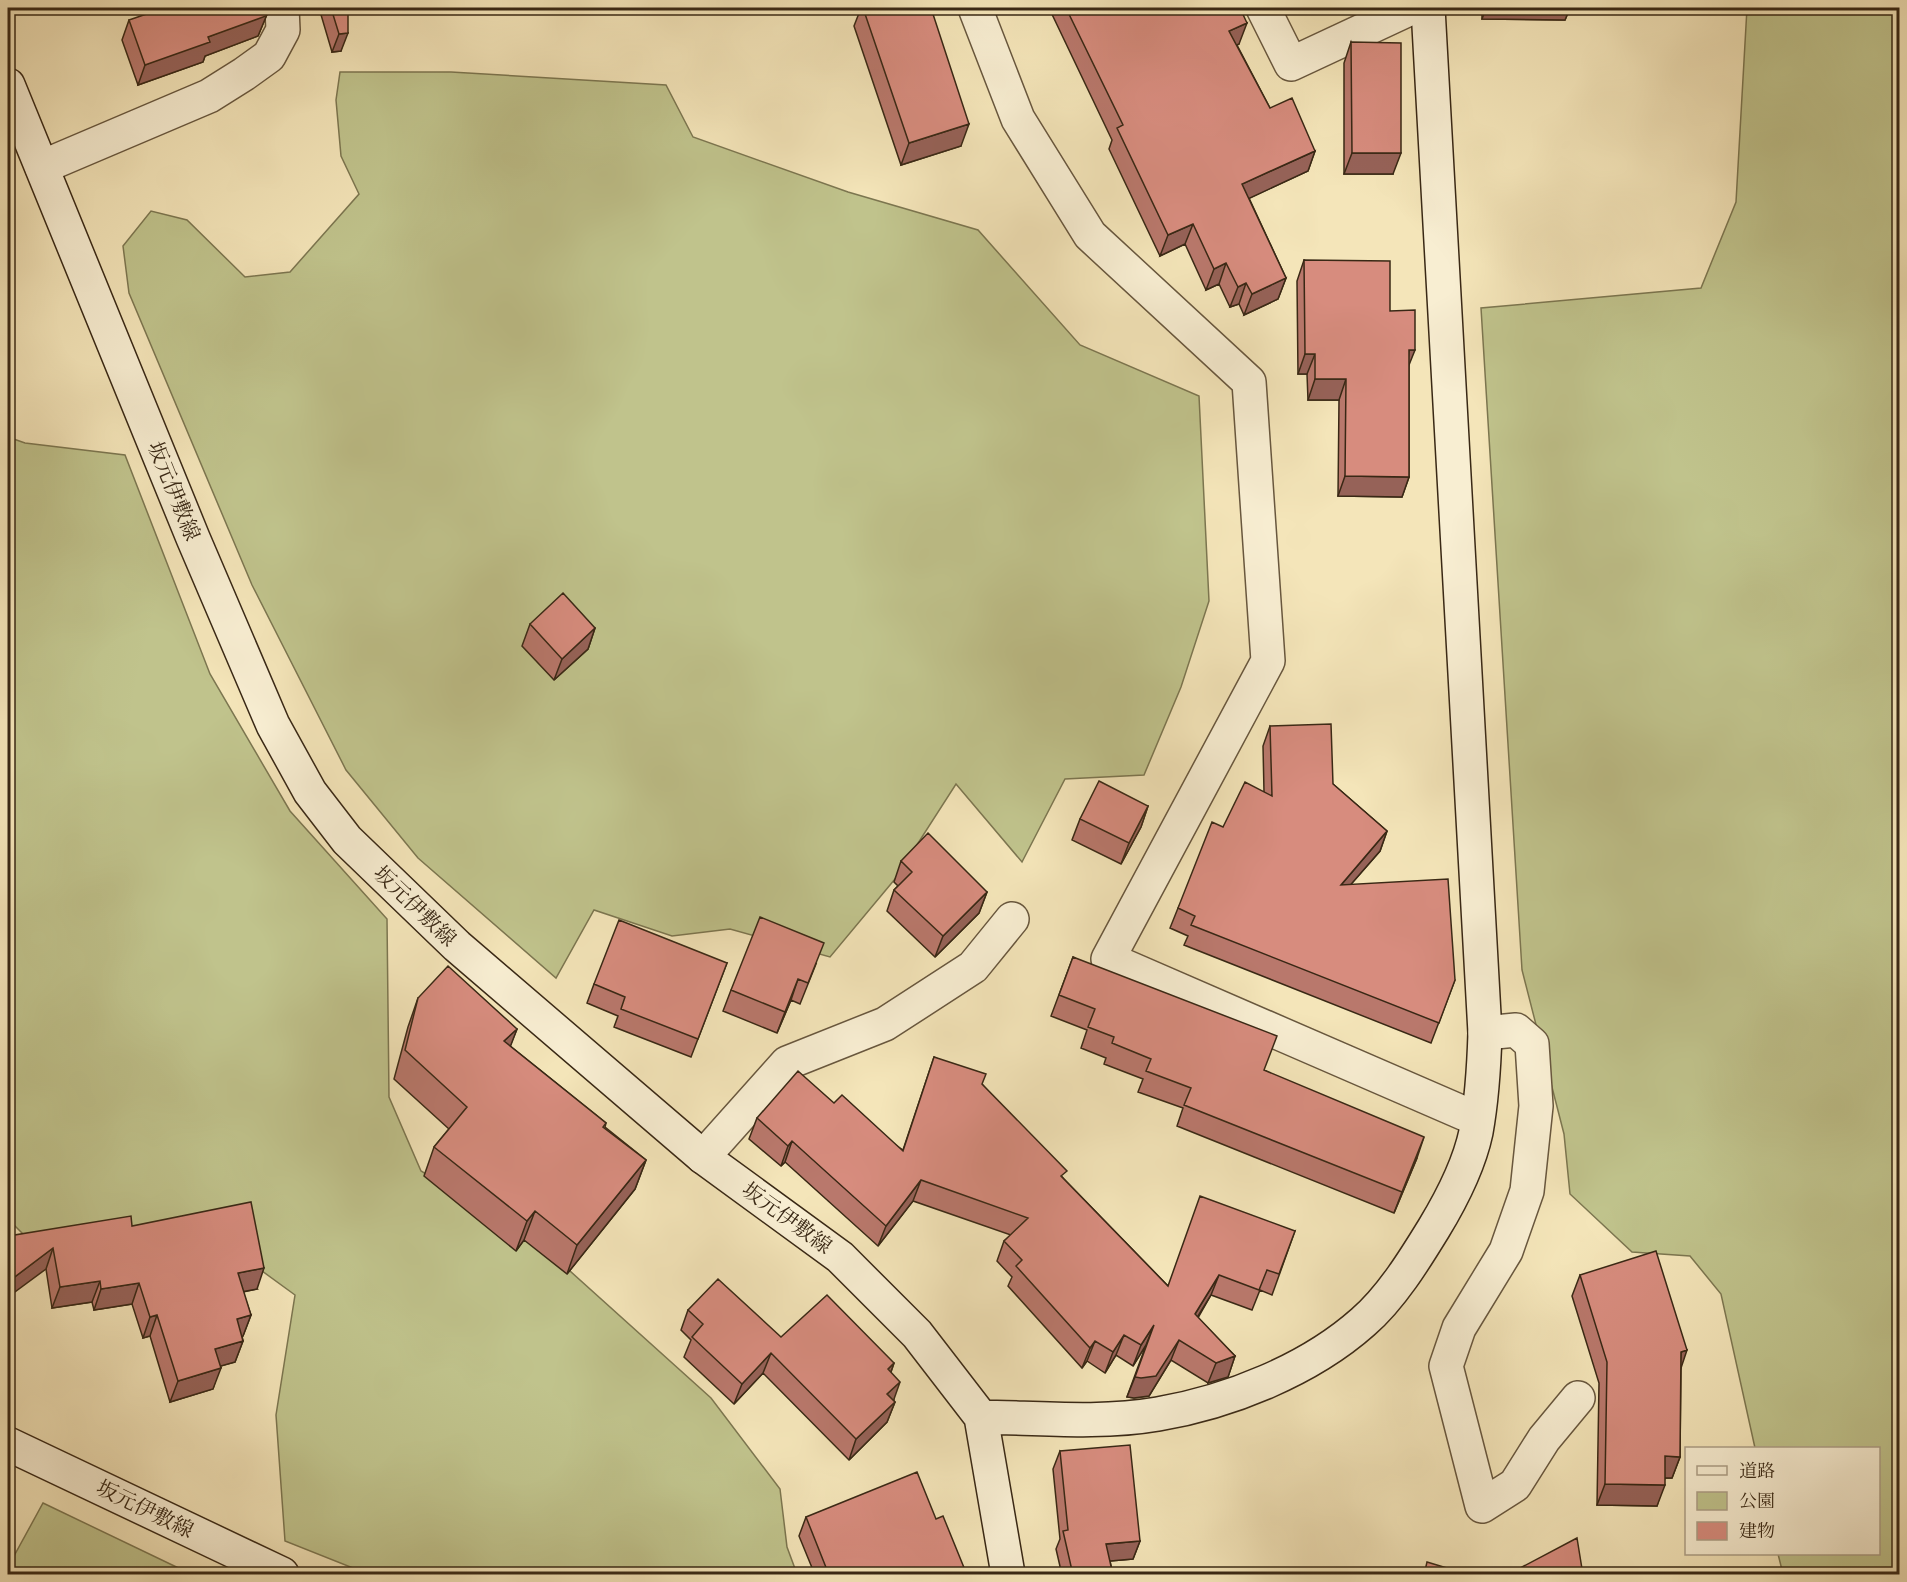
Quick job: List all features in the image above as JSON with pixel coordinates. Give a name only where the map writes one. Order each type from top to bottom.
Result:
[{"type":"street","points":[[42,167],[209,96],[244,74],[269,56],[283,30],[282,8]]},
{"type":"street","points":[[975,8],[1018,119],[1090,235],[1249,382],[1268,661],[1108,959],[1477,1119]]},
{"type":"street","points":[[1263,8],[1291,64],[1411,8]]},
{"type":"street","points":[[981,1417],[1105,1420],[1160,1414],[1247,1390],[1316,1358],[1365,1321],[1414,1261],[1457,1184],[1475,1134],[1483,1080],[1485,1033],[1428,8]]},
{"type":"street","name":"坂元伊敷線","points":[[8,85],[193,538],[273,725],[310,792],[347,840],[457,946],[703,1157],[840,1257],[917,1334],[981,1417],[1008,1575]]},
{"type":"street","points":[[703,1157],[787,1063],[885,1024],[973,967],[1012,919]]},
{"type":"street","points":[[1485,1033],[1515,1030],[1532,1044],[1536,1106],[1527,1191],[1506,1251],[1460,1328],[1446,1366],[1482,1506],[1515,1485],[1544,1439],[1578,1398]]},
{"type":"street","name":"坂元伊敷線","points":[[8,1444],[282,1575]]},
{"type":"green space","points":[[1747,8],[1899,8],[1899,1574],[1783,1574],[1778,1555],[1880,1555],[1880,1447],[1755,1447],[1721,1294],[1690,1256],[1632,1252],[1570,1194],[1564,1134],[1522,970],[1481,308],[1701,288],[1736,202]]},
{"type":"green space","points":[[340,72],[451,72],[666,85],[693,137],[848,192],[978,230],[1080,345],[1199,396],[1209,601],[1181,687],[1144,775],[1065,779],[1022,862],[956,784],[895,879],[830,957],[730,929],[672,936],[594,910],[556,978],[418,858],[346,770],[252,585],[129,293],[123,246],[151,211],[187,220],[245,277],[290,272],[359,194],[341,156],[336,100]]},
{"type":"green space","points":[[8,437],[25,443],[125,455],[210,674],[290,811],[387,919],[389,1097],[421,1171],[540,1244],[711,1398],[780,1489],[787,1547],[797,1574],[368,1574],[285,1541],[276,1415],[295,1295],[225,1244],[30,1241],[8,1219]]},
{"type":"green space","points":[[43,1503],[191,1574],[8,1574],[8,1567]]},
{"type":"building","points":[[164,8],[266,8],[268,12],[266,16],[208,37],[210,42],[145,65],[129,20]]},
{"type":"building","points":[[331,8],[348,8],[348,33],[339,34]]},
{"type":"building","points":[[863,8],[931,8],[969,124],[909,143]]},
{"type":"building","points":[[1066,8],[1240,8],[1247,23],[1229,31],[1270,108],[1292,98],[1315,151],[1242,184],[1286,278],[1252,294],[1246,283],[1238,287],[1226,263],[1214,269],[1193,224],[1168,235],[1117,128],[1123,125]]},
{"type":"building","points":[[1351,42],[1401,43],[1401,153],[1352,153]]},
{"type":"building","points":[[1304,260],[1390,261],[1390,311],[1415,310],[1415,350],[1409,350],[1409,477],[1345,476],[1346,379],[1315,379],[1315,354],[1305,354]]},
{"type":"building","points":[[563,593],[595,628],[562,659],[530,624]]},
{"type":"building","points":[[1331,724],[1333,784],[1387,831],[1341,885],[1448,879],[1455,980],[1439,1023],[1191,925],[1195,916],[1178,908],[1212,822],[1223,827],[1245,782],[1272,796],[1270,726]]},
{"type":"building","points":[[1099,781],[1148,806],[1129,843],[1080,819]]},
{"type":"building","points":[[928,833],[987,892],[943,936],[894,890],[912,872],[901,861]]},
{"type":"building","points":[[760,917],[824,943],[808,983],[798,979],[785,1012],[731,990]]},
{"type":"building","points":[[619,920],[727,963],[698,1039],[621,1009],[625,997],[594,984]]},
{"type":"building","points":[[1073,957],[1277,1036],[1264,1070],[1424,1137],[1402,1192],[1184,1105],[1191,1088],[1146,1071],[1151,1059],[1112,1043],[1114,1037],[1088,1027],[1095,1009],[1059,995]]},
{"type":"building","points":[[448,966],[517,1029],[504,1041],[606,1123],[603,1127],[646,1160],[577,1245],[535,1211],[527,1221],[434,1147],[467,1107],[405,1050],[418,998]]},
{"type":"building","points":[[934,1057],[986,1074],[982,1084],[1067,1171],[1061,1176],[1168,1286],[1200,1196],[1295,1231],[1279,1274],[1267,1270],[1259,1290],[1219,1275],[1195,1314],[1235,1356],[1216,1363],[1179,1340],[1156,1376],[1135,1377],[1154,1325],[1141,1345],[1124,1335],[1113,1352],[1095,1341],[1090,1348],[1016,1266],[1022,1260],[1004,1241],[1028,1218],[921,1180],[886,1226],[792,1141],[788,1146],[757,1118],[798,1071],[834,1103],[842,1095],[903,1151]]},
{"type":"building","points":[[251,1202],[264,1268],[238,1273],[251,1315],[237,1319],[243,1341],[215,1349],[221,1368],[178,1381],[157,1315],[150,1317],[139,1283],[101,1289],[100,1281],[60,1287],[53,1248],[8,1282],[8,1236],[131,1216],[132,1226]]},
{"type":"building","points":[[1656,1251],[1687,1350],[1681,1352],[1680,1457],[1665,1456],[1665,1485],[1605,1484],[1607,1362],[1580,1275]]},
{"type":"building","points":[[718,1279],[781,1337],[827,1295],[894,1363],[888,1369],[900,1382],[887,1394],[895,1402],[856,1439],[771,1353],[742,1384],[692,1337],[703,1324],[688,1310]]},
{"type":"building","points":[[1130,1445],[1140,1541],[1106,1544],[1113,1575],[1073,1575],[1063,1531],[1068,1530],[1060,1451]]},
{"type":"building","points":[[917,1472],[936,1519],[943,1516],[967,1575],[829,1575],[806,1517]]},
{"type":"building","points":[[1577,1538],[1583,1575],[1507,1575]]},
{"type":"building","points":[[1427,1562],[1470,1575],[1424,1575]]}]
